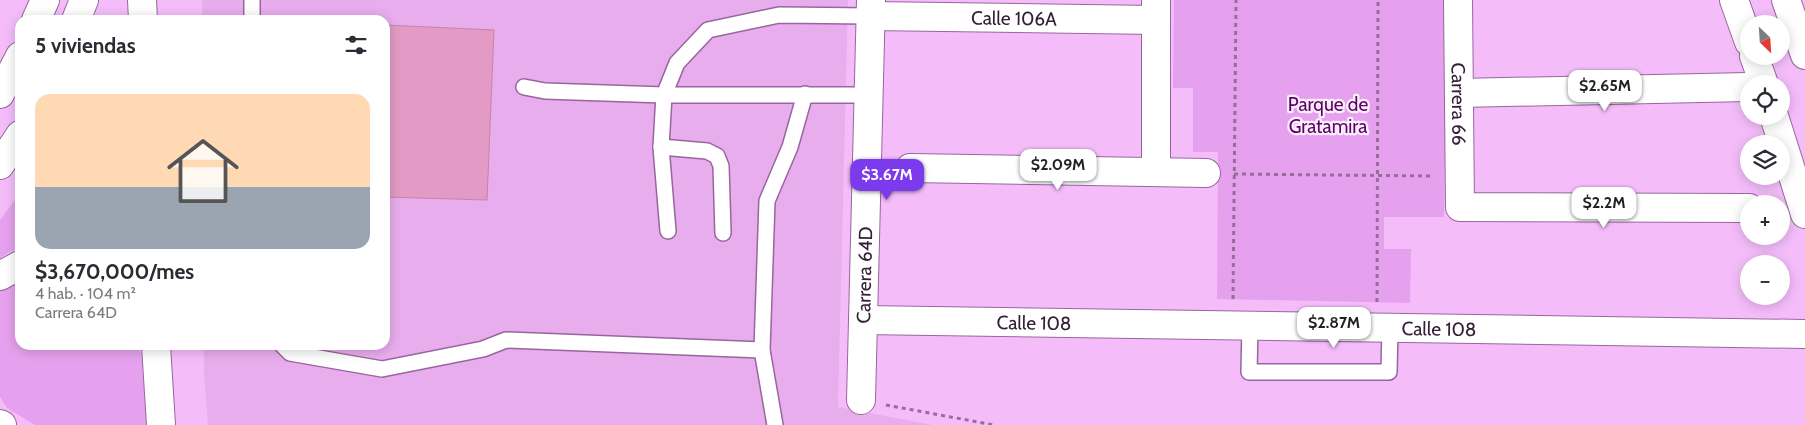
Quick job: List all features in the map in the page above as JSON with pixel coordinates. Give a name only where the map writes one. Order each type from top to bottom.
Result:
[{"type":"street","points":[[38,15],[45,0]]},
{"type":"street","points":[[78,15],[84,0]]},
{"type":"street","points":[[142,0],[143,15]]},
{"type":"street","name":"Carrera 66","points":[[1458,0],[1460,207],[1740,208]]},
{"type":"street","points":[[1734,0],[1740,17]]},
{"type":"street","points":[[1786,0],[1805,55]]},
{"type":"street","name":"Calle 106A","points":[[870,8],[1156,10]]},
{"type":"street","name":"Carrera 64D","points":[[861,400],[870,8]]},
{"type":"street","points":[[1156,10],[1156,172]]},
{"type":"street","points":[[0,94],[15,66]]},
{"type":"street","points":[[1459,94],[1740,87]]},
{"type":"street","points":[[1777,125],[1805,214]]},
{"type":"street","points":[[0,165],[15,142]]},
{"type":"street","points":[[910,168],[1206,173]]},
{"type":"street","points":[[0,276],[15,268]]},
{"type":"street","name":"Calle 108","points":[[863,320],[1805,334]]},
{"type":"street","points":[[156,350],[161,425]]},
{"type":"lane","points":[[252,0],[252,15]]},
{"type":"lane","points":[[668,231],[661,147],[664,95],[677,64],[708,30],[779,15],[870,8]]},
{"type":"lane","points":[[524,87],[545,91],[664,95],[868,95]]},
{"type":"lane","points":[[776,425],[762,350],[767,201],[790,147],[805,94]]},
{"type":"lane","points":[[661,147],[707,151],[717,156],[721,166],[723,233]]},
{"type":"lane","points":[[1241,326],[1250,372],[1389,372],[1383,328]]},
{"type":"lane","points":[[287,350],[290,353],[382,369],[483,349],[506,340],[762,350]]},
{"type":"path","points":[[1236,0],[1234,174],[1241,326]]},
{"type":"path","points":[[1378,0],[1378,175],[1383,328]]},
{"type":"path","points":[[1206,173],[1460,176]]},
{"type":"path","points":[[861,400],[994,425]]},
{"type":"shaded area","points":[[202,0],[848,0],[838,407],[933,425],[208,425],[204,350],[390,350],[390,15],[202,15]]},
{"type":"green space","name":"Parque de Gratamira","points":[[1174,0],[1447,0],[1444,217],[1384,217],[1384,249],[1411,249],[1410,303],[1217,299],[1218,152],[1193,152],[1193,88],[1173,88]]},
{"type":"green space","points":[[15,200],[15,250],[0,259],[0,220]]},
{"type":"green space","points":[[15,281],[15,350],[140,350],[145,374],[148,425],[35,425],[7,408],[0,397],[0,289]]},
{"type":"building","points":[[390,25],[494,30],[487,200],[390,197]]}]
